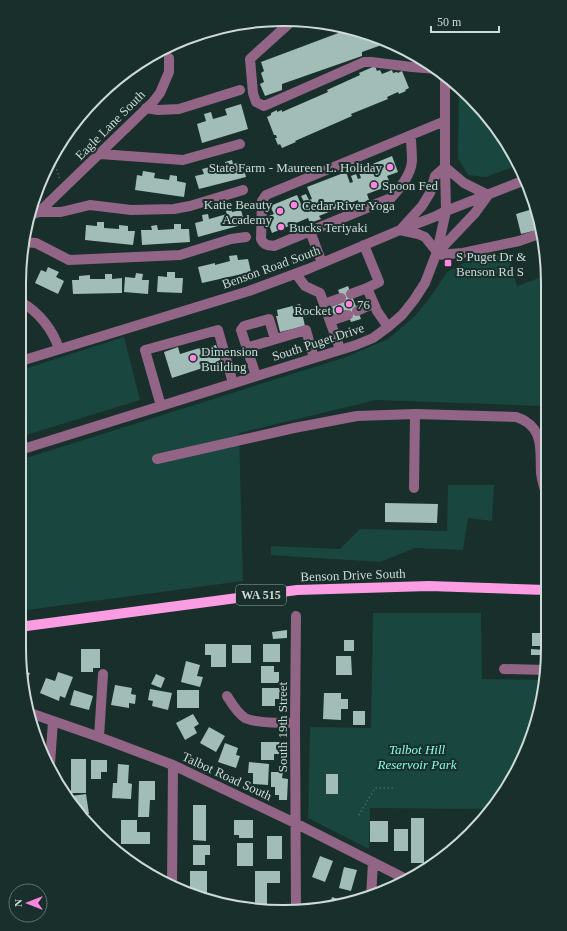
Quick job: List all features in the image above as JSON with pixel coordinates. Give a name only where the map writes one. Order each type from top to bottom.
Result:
[{"type":"main road","name":"Benson Drive South","points":[[26,626],[297,590],[429,586],[541,590]]},
{"type":"street","points":[[286,26],[250,59],[253,93],[256,102],[264,106],[364,62],[425,68]]},
{"type":"street","name":"Eagle Lane South","points":[[37,212],[63,189],[153,102],[160,93],[169,72],[169,58]]},
{"type":"street","name":"South Puget Drive","points":[[26,448],[314,358],[373,338],[402,315],[425,283],[437,254],[446,211],[445,83]]},
{"type":"street","points":[[146,108],[158,110],[179,109],[240,90]]},
{"type":"street","points":[[411,135],[412,162],[404,182],[391,198],[274,246],[263,243],[261,239],[262,202],[266,195],[273,192],[411,135],[445,121]]},
{"type":"street","points":[[100,154],[183,160],[240,144]]},
{"type":"street","points":[[445,167],[464,183],[488,195],[475,213],[437,254],[425,237],[400,230],[422,206],[430,193],[436,176],[445,167]]},
{"type":"street","name":"Benson Road South","points":[[26,359],[249,291],[296,274],[520,182]]},
{"type":"street","points":[[36,213],[61,212],[90,205],[131,210],[174,209],[190,206],[243,190]]},
{"type":"street","points":[[310,231],[322,263]]},
{"type":"street","points":[[437,254],[463,253],[519,241],[536,235]]},
{"type":"street","points":[[29,242],[36,243],[69,260],[180,255],[230,239],[246,237]]},
{"type":"street","points":[[324,304],[379,282],[364,246]]},
{"type":"street","points":[[296,274],[305,286],[320,293],[340,349]]},
{"type":"street","points":[[367,288],[377,312],[388,327]]},
{"type":"street","points":[[330,321],[374,304]]},
{"type":"street","points":[[26,305],[47,325],[56,340],[59,349]]},
{"type":"street","points":[[256,376],[241,330],[244,326],[269,319],[275,339]]},
{"type":"street","points":[[161,406],[145,350],[218,330],[233,383]]},
{"type":"street","points":[[246,348],[306,330],[314,358]]},
{"type":"street","points":[[156,459],[294,428],[357,416],[415,414],[516,417],[533,427],[538,435],[541,447],[541,474]]},
{"type":"street","points":[[414,488],[415,414]]},
{"type":"street","name":"South 19th Street","points":[[296,616],[296,904]]},
{"type":"street","points":[[504,668],[540,670]]},
{"type":"street","points":[[100,737],[103,674]]},
{"type":"street","points":[[227,696],[233,707],[245,718],[253,721],[295,723]]},
{"type":"street","name":"Talbot Road South","points":[[35,715],[100,737],[173,765],[295,823],[401,876]]},
{"type":"street","points":[[51,756],[53,721]]},
{"type":"street","points":[[172,879],[173,765]]},
{"type":"street","points":[[371,889],[373,862]]},
{"type":"path","points":[[155,60],[169,58]]},
{"type":"path","points":[[55,165],[63,189]]},
{"type":"path","points":[[359,814],[375,788],[394,788]]},
{"type":"green space","points":[[459,95],[466,101],[498,140],[513,167],[486,177],[468,175],[458,158]]},
{"type":"green space","points":[[507,253],[517,286],[541,277],[541,406],[376,400],[239,433],[243,581],[26,610],[26,458],[346,357],[388,339],[414,317],[429,299],[447,272],[468,261]]},
{"type":"green space","points":[[124,337],[140,400],[26,435],[26,368]]},
{"type":"green space","points":[[448,485],[494,485],[492,521],[468,518],[463,550],[415,548],[380,562],[271,555],[271,546],[340,549],[360,529],[447,531]]},
{"type":"green space","name":"Talbot Hill Reservoir Park","points":[[373,613],[481,613],[482,679],[539,680],[532,714],[521,746],[507,776],[498,791],[484,809],[370,808],[369,849],[308,818],[310,727],[371,728]]},
{"type":"building","points":[[340,32],[380,45],[362,52],[362,56],[282,84],[282,90],[265,96],[260,84],[264,82],[261,73],[264,71],[261,62]]},
{"type":"building","points":[[375,66],[377,71],[380,70],[382,74],[392,70],[393,73],[402,71],[409,88],[405,90],[406,91],[399,94],[398,92],[387,97],[388,99],[351,114],[352,116],[295,141],[296,142],[282,148],[280,144],[278,145],[275,138],[277,138],[276,135],[274,135],[267,117],[271,115],[271,113],[277,110],[277,112],[282,110],[282,112],[328,92],[327,90],[360,75],[359,73]]},
{"type":"building","points":[[241,104],[248,129],[202,143],[197,124],[206,121],[204,114],[211,112],[213,119],[227,115],[225,109]]},
{"type":"building","points":[[392,156],[398,172],[387,176],[391,185],[367,194],[369,200],[359,204],[358,200],[319,216],[321,219],[310,223],[308,218],[272,233],[266,217],[274,214],[270,206],[297,195],[301,204],[304,202],[301,196],[306,194],[309,200],[312,199],[307,187],[346,172],[350,183],[353,182],[351,176],[356,174],[358,179],[361,178],[358,170]]},
{"type":"building","points":[[232,160],[233,164],[242,162],[246,177],[199,189],[195,176],[204,174],[202,169],[210,167],[211,171],[226,167],[225,162]]},
{"type":"building","points":[[143,171],[155,173],[154,178],[169,180],[170,175],[177,176],[177,181],[186,183],[184,197],[135,190],[137,175],[142,176]]},
{"type":"building","points":[[231,207],[232,212],[241,210],[245,224],[198,237],[195,223],[203,221],[202,215],[208,214],[209,219],[227,214],[225,209]]},
{"type":"building","points":[[530,210],[535,230],[521,234],[516,214]]},
{"type":"building","points":[[97,222],[104,222],[104,228],[119,229],[119,225],[128,226],[128,231],[135,231],[133,245],[85,240],[86,225],[97,226]]},
{"type":"building","points":[[174,224],[181,224],[181,229],[189,229],[190,242],[142,245],[141,230],[152,230],[151,226],[157,225],[158,230],[174,229]]},
{"type":"building","points":[[237,255],[238,260],[248,259],[251,272],[202,283],[198,267],[230,261],[229,256]]},
{"type":"building","points":[[48,267],[59,272],[56,277],[64,281],[58,294],[35,283],[41,270],[46,272]]},
{"type":"building","points":[[167,272],[175,272],[175,278],[183,278],[182,293],[157,292],[158,276],[167,277]]},
{"type":"building","points":[[136,273],[143,274],[142,280],[149,280],[148,294],[124,292],[125,277],[135,278]]},
{"type":"building","points":[[105,274],[112,274],[112,279],[122,278],[122,293],[73,294],[72,280],[79,280],[79,276],[90,275],[90,279],[105,279]]},
{"type":"building","points":[[348,286],[361,319],[351,322],[346,310],[334,315],[331,307],[343,302],[338,290]]},
{"type":"building","points":[[300,304],[305,326],[280,332],[276,316],[278,316],[277,310]]},
{"type":"building","name":"Dimension Building","points":[[216,345],[221,362],[172,378],[164,352],[178,347],[180,354],[203,347],[204,349]]},
{"type":"building","points":[[385,503],[438,504],[437,523],[385,522]]},
{"type":"building","points":[[287,630],[287,638],[273,639],[272,632]]},
{"type":"building","points":[[532,633],[541,633],[541,646],[532,646]]},
{"type":"building","points":[[344,640],[354,640],[354,651],[344,651]]},
{"type":"building","points":[[205,644],[226,644],[226,667],[211,667],[211,655],[205,655]]},
{"type":"building","points":[[263,644],[280,644],[280,662],[263,662]]},
{"type":"building","points":[[232,645],[251,645],[251,663],[232,663]]},
{"type":"building","points":[[81,649],[100,649],[100,668],[93,668],[93,672],[81,672]]},
{"type":"building","points":[[531,649],[541,650],[541,655],[531,655]]},
{"type":"building","points":[[336,656],[351,656],[352,675],[336,675]]},
{"type":"building","points":[[186,661],[200,665],[197,676],[203,677],[200,687],[181,682]]},
{"type":"building","points":[[261,666],[274,666],[274,672],[279,672],[279,683],[261,683]]},
{"type":"building","points":[[58,672],[73,677],[65,698],[60,696],[59,701],[40,693],[46,678],[55,681]]},
{"type":"building","points":[[156,674],[165,678],[161,688],[151,684]]},
{"type":"building","points":[[115,685],[132,688],[131,694],[136,695],[135,704],[129,703],[129,708],[111,705]]},
{"type":"building","points":[[262,688],[282,688],[282,699],[275,699],[275,706],[262,706]]},
{"type":"building","points":[[150,689],[172,693],[168,710],[152,706],[153,701],[148,700]]},
{"type":"building","points":[[74,690],[93,696],[89,710],[70,705]]},
{"type":"building","points":[[177,690],[199,690],[199,708],[177,708]]},
{"type":"building","points":[[324,693],[341,693],[341,699],[348,699],[348,709],[341,709],[341,720],[323,719]]},
{"type":"building","points":[[353,711],[365,711],[365,725],[353,725]]},
{"type":"building","points":[[193,714],[199,724],[194,727],[197,733],[185,740],[176,723]]},
{"type":"building","points":[[209,727],[225,736],[216,752],[200,743]]},
{"type":"building","points":[[261,742],[280,742],[280,754],[274,754],[274,760],[261,760]]},
{"type":"building","points":[[225,743],[238,748],[236,755],[240,756],[236,768],[218,762]]},
{"type":"building","points":[[71,759],[86,759],[86,793],[71,793]]},
{"type":"building","points":[[91,760],[107,760],[107,772],[101,772],[101,779],[91,779]]},
{"type":"building","points":[[249,762],[269,764],[268,785],[253,784],[253,773],[248,773]]},
{"type":"building","points":[[118,764],[129,765],[128,783],[132,784],[131,799],[112,798],[113,783],[117,783]]},
{"type":"building","points":[[271,772],[283,772],[282,778],[288,779],[287,800],[279,800],[279,795],[275,795],[275,787],[271,787]]},
{"type":"building","points":[[326,774],[338,774],[338,794],[326,794]]},
{"type":"building","points":[[139,781],[155,781],[155,800],[150,800],[149,817],[138,817]]},
{"type":"building","points":[[86,794],[89,814],[88,814],[73,796]]},
{"type":"building","points":[[193,805],[206,805],[206,841],[193,840]]},
{"type":"building","points":[[411,818],[424,818],[424,863],[411,863]]},
{"type":"building","points":[[121,820],[137,820],[137,832],[150,832],[150,844],[121,844]]},
{"type":"building","points":[[234,820],[253,820],[253,838],[239,838],[239,835],[234,835]]},
{"type":"building","points":[[370,821],[388,821],[388,842],[370,842]]},
{"type":"building","points":[[394,829],[408,829],[408,851],[394,851]]},
{"type":"building","points":[[267,836],[282,836],[282,859],[267,859]]},
{"type":"building","points":[[237,843],[253,843],[253,866],[237,866]]},
{"type":"building","points":[[193,845],[210,845],[210,855],[205,855],[205,865],[193,865]]},
{"type":"building","points":[[320,856],[333,861],[325,882],[312,877]]},
{"type":"building","points":[[344,867],[357,870],[351,891],[339,888]]},
{"type":"building","points":[[190,871],[207,871],[207,893],[190,887]]},
{"type":"building","points":[[255,871],[280,871],[280,883],[267,883],[267,904],[255,903]]},
{"type":"building","points":[[332,897],[338,899],[334,900],[331,901]]},
{"type":"place","name":"State Farm - Maureen L. Holiday","points":[[390,167]]},
{"type":"place","name":"Spoon Fed","points":[[374,185]]},
{"type":"place","name":"Cedar River Yoga","points":[[294,205]]},
{"type":"place","name":"Katie Beauty Academy","points":[[280,211]]},
{"type":"place","name":"Bucks Teriyaki","points":[[281,227]]},
{"type":"place","name":"S Puget Dr & Benson Rd S","points":[[448,263]]},
{"type":"place","name":"76","points":[[349,304]]},
{"type":"place","name":"Rocket","points":[[339,310]]},
{"type":"place","name":"Dimension Building","points":[[193,358]]}]
